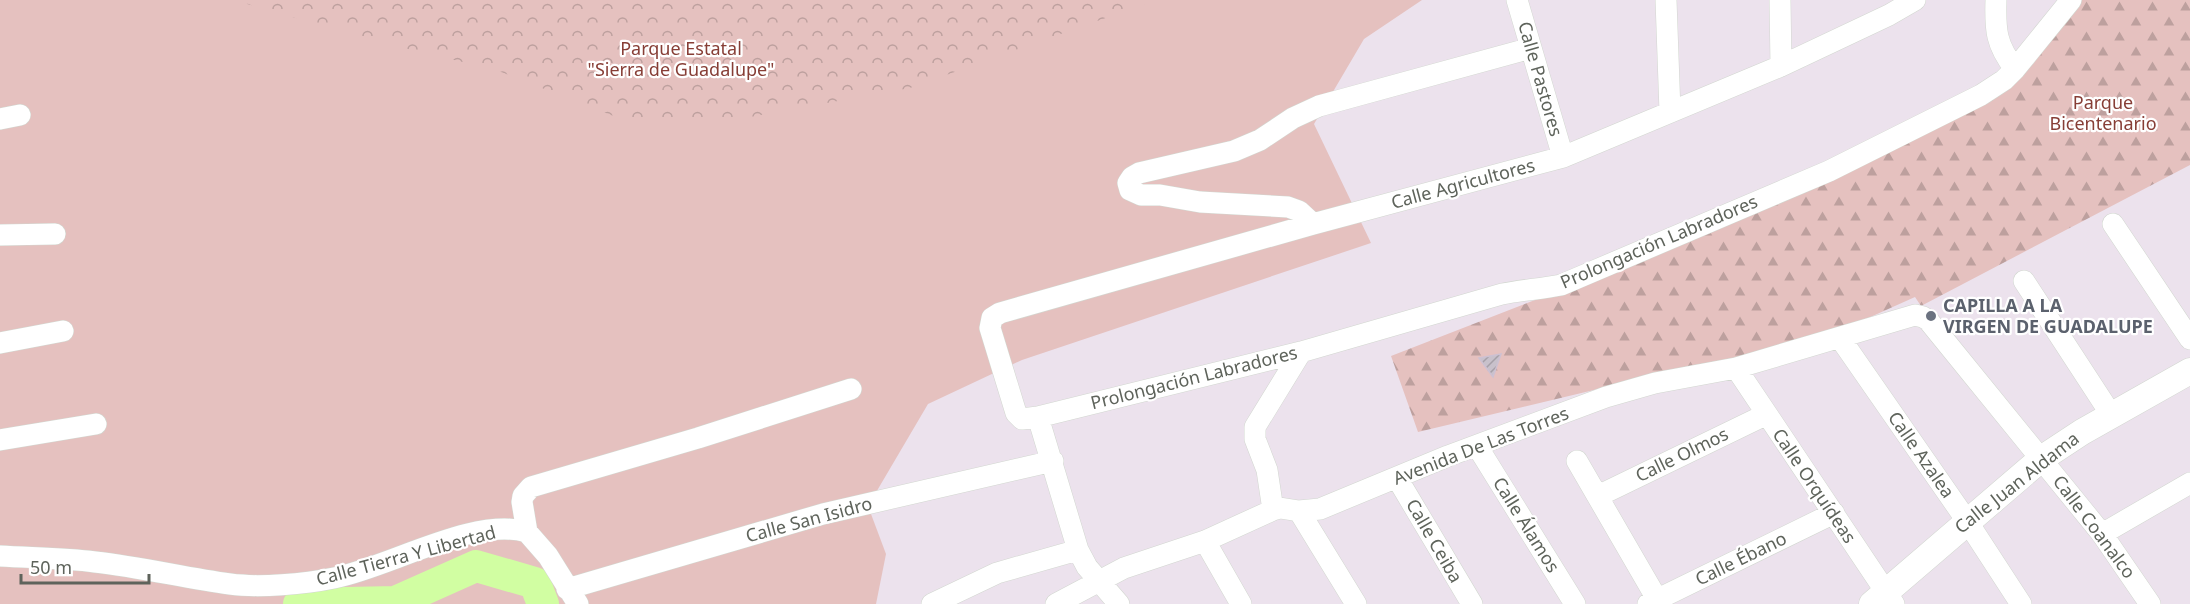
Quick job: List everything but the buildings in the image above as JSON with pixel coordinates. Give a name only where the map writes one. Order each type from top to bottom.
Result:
[{"type":"street","name":"Calle Pastores","points":[[1517,0],[1563,157]]},
{"type":"street","points":[[1666,0],[1670,112]]},
{"type":"street","points":[[1780,0],[1780,66]]},
{"type":"street","name":"Calle Agricultores","points":[[1029,417],[1016,413],[990,328],[992,318],[1000,313],[1313,224],[1563,157],[1780,66],[1889,15],[1915,0]]},
{"type":"street","points":[[1996,0],[1997,36],[2001,49],[2015,69]]},
{"type":"street","name":"Prolongación Labradores","points":[[1029,417],[1301,352],[1502,294],[1561,285],[1829,171],[1981,95],[2015,69],[2071,0]]},
{"type":"street","points":[[1313,224],[1299,211],[1288,207],[1217,204],[1160,195],[1141,195],[1130,190],[1128,183],[1139,173],[1234,151],[1260,140],[1293,118],[1319,106],[1531,48]]},
{"type":"street","points":[[2114,224],[2190,339]]},
{"type":"street","points":[[0,236],[56,234]]},
{"type":"street","points":[[2024,281],[2112,416]]},
{"type":"street","name":"Avenida De Las Torres","points":[[1056,604],[1124,568],[1205,541],[1272,510],[1280,508],[1299,511],[1320,509],[1448,456],[1606,397],[1655,383],[1736,368],[1911,315],[1919,316]]},
{"type":"street","name":"Calle Coanalco","points":[[1919,316],[1928,320],[2102,534],[2150,604]]},
{"type":"street","points":[[0,343],[63,331]]},
{"type":"street","name":"Calle Azalea","points":[[1840,338],[1967,521],[2021,604]]},
{"type":"street","points":[[1272,510],[1267,470],[1255,439],[1256,427],[1301,352]]},
{"type":"street","name":"Calle Orquídeas","points":[[1736,368],[1834,513],[1884,600]]},
{"type":"street","name":"Calle Juan Aldama","points":[[1884,600],[1967,521],[2041,459],[2082,432],[2190,371]]},
{"type":"street","points":[[526,532],[522,502],[526,492],[539,483],[698,438],[851,389]]},
{"type":"street","name":"Calle Olmos","points":[[1598,496],[1765,414]]},
{"type":"street","points":[[1029,417],[1053,461],[1078,550],[1087,567],[1119,604]]},
{"type":"street","points":[[0,440],[96,424]]},
{"type":"street","name":"Calle Álamos","points":[[1477,446],[1575,604]]},
{"type":"street","name":"Calle San Isidro","points":[[526,532],[548,556],[573,596],[823,514],[1053,461]]},
{"type":"street","points":[[1577,461],[1598,496],[1652,602]]},
{"type":"street","name":"Calle Ceiba","points":[[1397,478],[1472,604]]},
{"type":"street","points":[[2102,534],[2190,483]]},
{"type":"street","points":[[1299,511],[1356,604]]},
{"type":"street","name":"Calle Ébano","points":[[1652,602],[1834,513]]},
{"type":"street","name":"Calle Tierra Y Libertad","points":[[0,556],[96,562],[233,584],[299,583],[365,571],[423,548],[477,533],[506,529],[526,532]]},
{"type":"street","points":[[1205,541],[1241,604]]},
{"type":"street","points":[[932,604],[997,573],[1078,550]]},
{"type":"green space","points":[[0,0],[1422,0],[1364,39],[1314,124],[1371,243],[1022,360],[928,404],[868,506],[886,554],[876,604],[0,604]]},
{"type":"green space","name":"Parque Estatal \"Sierra de Guadalupe\"","points":[[233,0],[1156,0],[910,88],[733,120],[616,117],[496,70],[383,43]]},
{"type":"green space","name":"Parque Bicentenario","points":[[2082,0],[2190,0],[2190,165],[1921,306],[1915,297],[1837,332],[1736,361],[1619,384],[1418,432],[1391,356],[1715,230],[2006,89],[2033,64]]},
{"type":"waterway","points":[[299,604],[395,602],[476,566],[535,583],[543,604]]},
{"type":"place","name":"CAPILLA A LA VIRGEN DE GUADALUPE","points":[[1931,316]]}]
